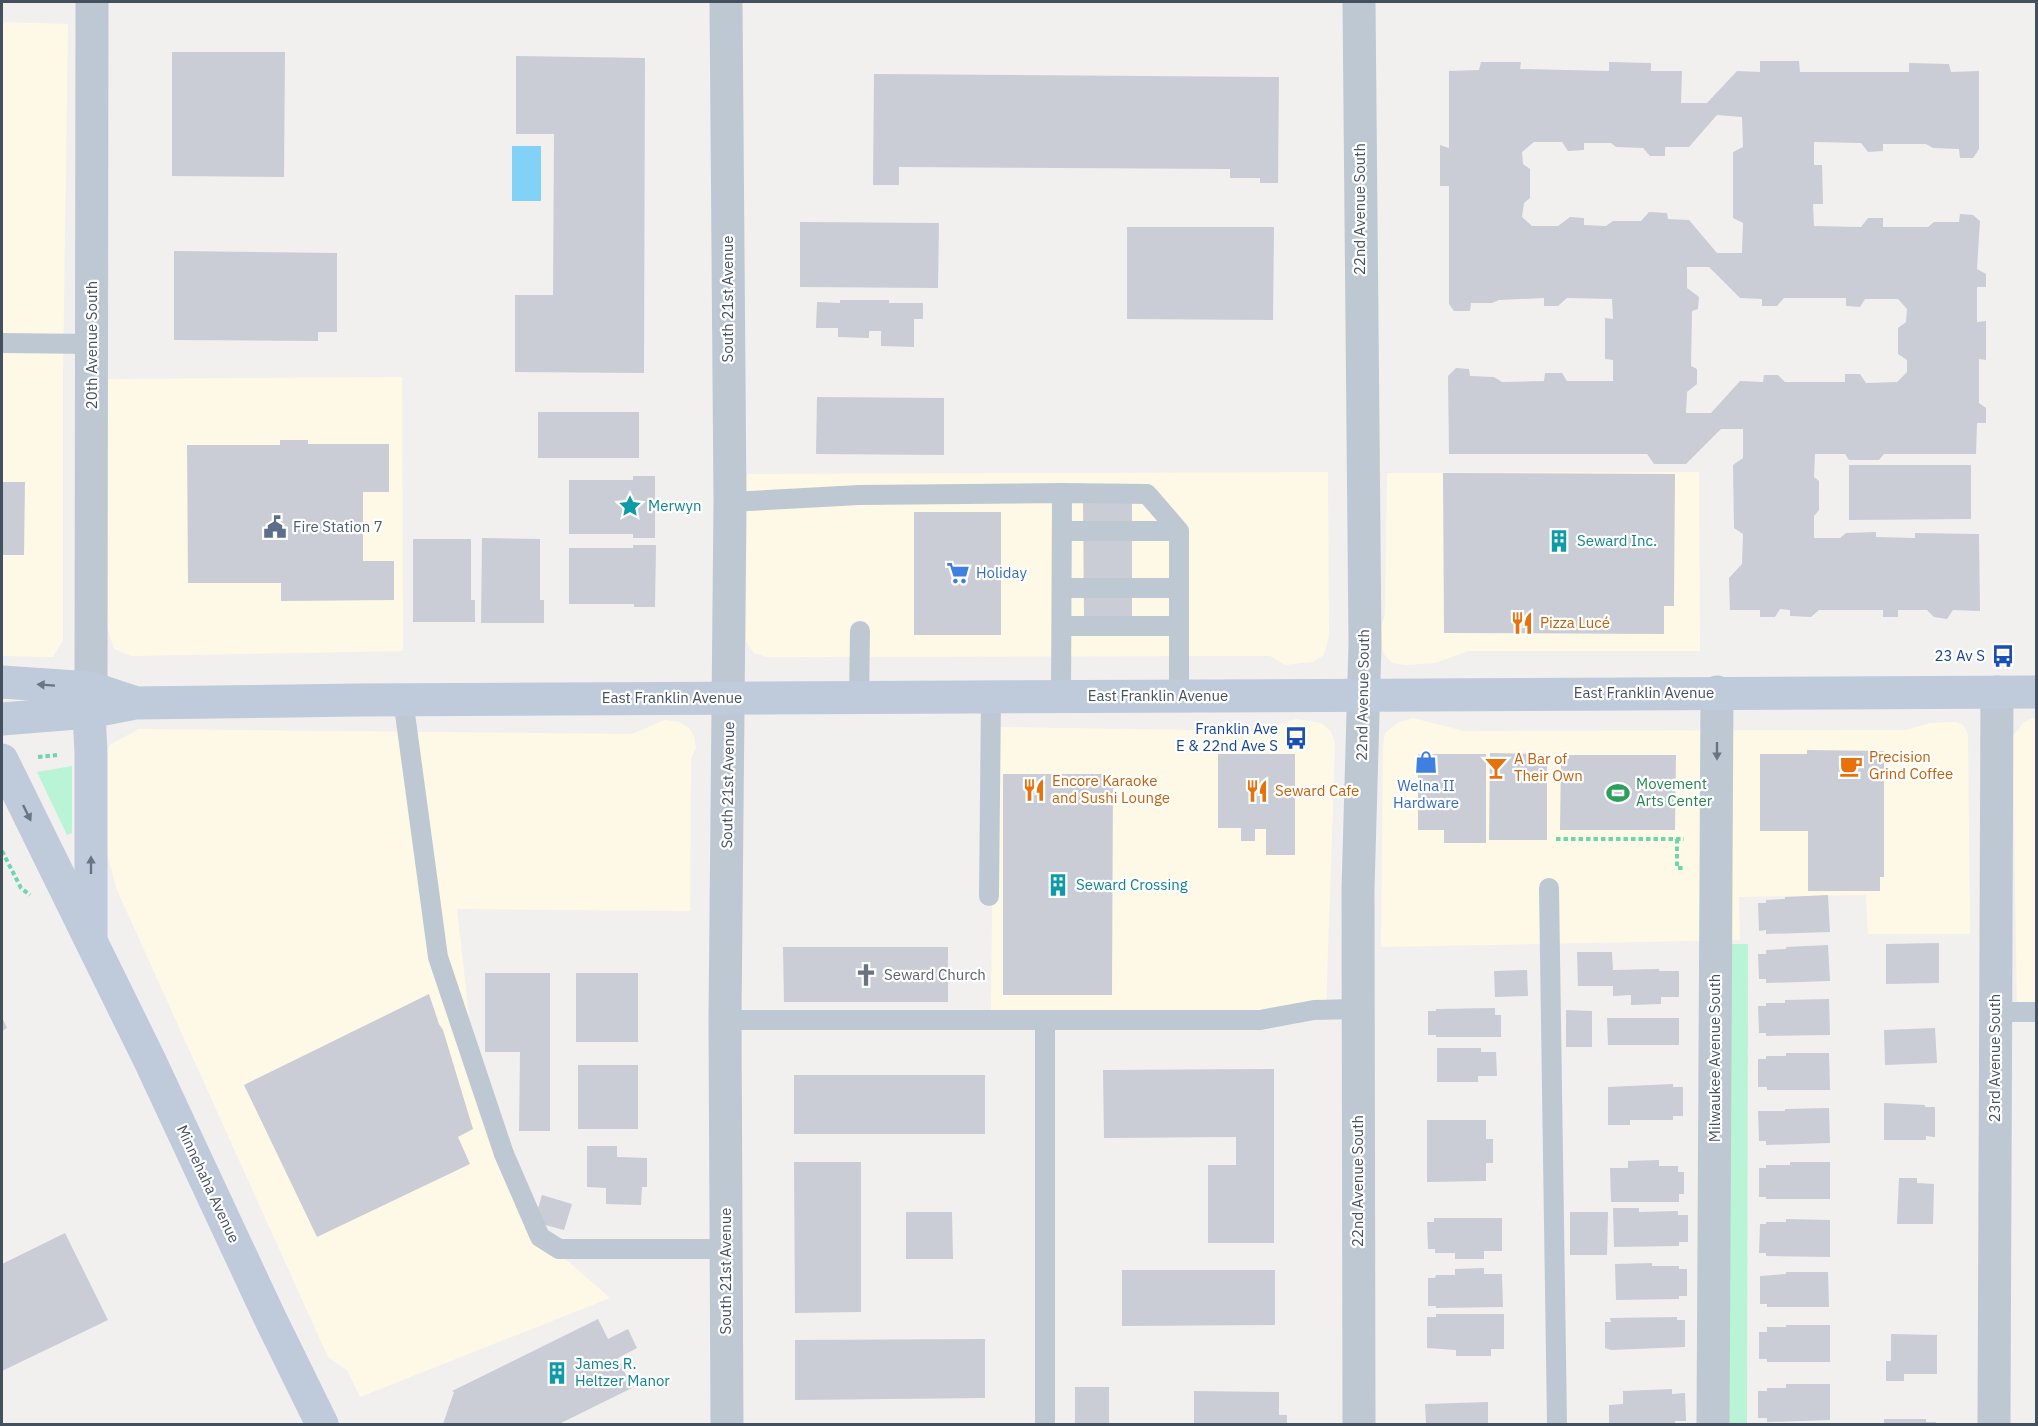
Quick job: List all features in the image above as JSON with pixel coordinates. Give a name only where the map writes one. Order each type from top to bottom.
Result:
[{"type":"street","name":"20th Avenue South","points":[[90,700],[92,2]]},
{"type":"street","name":"South 21st Avenue","points":[[726,2],[730,502],[725,1020],[727,1425]]},
{"type":"street","name":"22nd Avenue South","points":[[1359,2],[1365,644],[1357,1009],[1359,1425]]},
{"type":"street","name":"East Franklin Avenue","points":[[2,682],[90,700],[135,703],[403,699],[2037,692]]},
{"type":"street","name":"Milwaukee Avenue South","points":[[1713,1425],[1718,692]]},
{"type":"street","name":"23rd Avenue South","points":[[1994,1425],[1997,692]]},
{"type":"street","name":"East Franklin Avenue","points":[[2,719],[90,700]]},
{"type":"street","name":"Minnehaha Avenue","points":[[90,700],[91,944]]},
{"type":"street","name":"Minnehaha Avenue","points":[[17,759],[91,944],[150,1060],[322,1425]]},
{"type":"lane","points":[[2,343],[92,344]]},
{"type":"lane","points":[[1061,697],[1062,493]]},
{"type":"lane","points":[[730,502],[859,495],[1147,494],[1179,531],[1179,696]]},
{"type":"lane","points":[[1062,531],[1179,531]]},
{"type":"lane","points":[[1062,588],[1179,588]]},
{"type":"lane","points":[[1062,626],[1179,626]]},
{"type":"lane","points":[[859,698],[860,631]]},
{"type":"lane","points":[[989,896],[991,697]]},
{"type":"lane","points":[[403,699],[438,957],[504,1154],[540,1237],[559,1249],[725,1249]]},
{"type":"lane","points":[[1549,888],[1557,1425]]},
{"type":"lane","points":[[725,1020],[1260,1020],[1314,1010],[1357,1009]]},
{"type":"lane","points":[[1995,1012],[2037,1012]]},
{"type":"lane","points":[[1045,1020],[1045,1425]]},
{"type":"path","points":[[17,759],[60,755]]},
{"type":"path","points":[[1556,839],[1687,839]]},
{"type":"path","points":[[1677,839],[1677,868],[1687,868]]},
{"type":"shaded area","points":[[2,22],[68,24],[63,374],[63,640],[53,657],[2,656]]},
{"type":"shaded area","points":[[402,377],[403,651],[131,656],[114,649],[106,625],[107,379]]},
{"type":"shaded area","points":[[1328,472],[1329,636],[1324,655],[1312,662],[1285,665],[1270,656],[767,657],[754,653],[746,642],[747,474]]},
{"type":"shaded area","name":"Seward Inc.","points":[[1699,472],[1700,651],[1468,651],[1435,663],[1405,665],[1392,663],[1383,653],[1379,634],[1385,614],[1387,473]]},
{"type":"shaded area","points":[[1413,718],[1464,731],[1906,730],[1930,723],[1956,722],[1963,725],[1968,734],[1970,934],[1868,934],[1866,895],[1739,897],[1740,940],[1381,947],[1383,745],[1385,733],[1399,722]]},
{"type":"shaded area","points":[[2036,718],[2036,1006],[2017,1006],[2013,736],[2023,723]]},
{"type":"shaded area","points":[[1296,719],[1321,723],[1331,731],[1335,744],[1326,1010],[991,1010],[994,727],[1260,731]]},
{"type":"shaded area","points":[[665,720],[679,722],[689,728],[694,736],[696,748],[691,759],[690,911],[457,909],[477,1088],[533,1231],[610,1298],[360,1397],[347,1370],[328,1357],[117,890],[108,858],[100,761],[111,744],[139,729],[632,734]]},
{"type":"green space","points":[[72,766],[72,833],[67,835],[37,772]]},
{"type":"green space","points":[[1717,944],[1748,944],[1747,1424],[1716,1424]]},
{"type":"water","points":[[512,146],[541,146],[541,201],[512,201]]},
{"type":"building","points":[[172,52],[285,52],[284,177],[172,176]]},
{"type":"building","points":[[516,56],[645,58],[644,373],[515,372],[515,295],[553,295],[554,134],[516,134]]},
{"type":"building","points":[[1760,61],[1799,61],[1800,72],[1909,72],[1909,63],[1949,64],[1951,72],[1979,71],[1979,149],[1973,158],[1960,158],[1959,149],[1933,148],[1926,144],[1883,144],[1883,151],[1868,152],[1861,143],[1814,142],[1814,165],[1822,165],[1823,204],[1813,204],[1814,226],[1861,227],[1868,218],[1883,218],[1883,227],[1928,227],[1934,222],[1959,222],[1960,214],[1973,215],[1980,221],[1977,269],[1986,274],[1986,287],[1977,287],[1977,322],[1986,321],[1986,360],[1979,359],[1979,403],[1986,408],[1986,423],[1977,423],[1976,454],[1884,454],[1879,460],[1849,460],[1845,454],[1815,454],[1814,477],[1819,481],[1819,510],[1814,516],[1814,538],[1840,538],[1846,533],[1876,532],[1876,537],[1915,538],[1915,533],[1979,534],[1980,611],[1953,610],[1947,619],[1934,617],[1927,610],[1898,610],[1898,617],[1883,617],[1883,610],[1819,610],[1811,617],[1790,616],[1790,610],[1780,609],[1775,617],[1760,617],[1760,610],[1730,610],[1729,578],[1742,564],[1743,534],[1734,528],[1733,465],[1743,458],[1743,429],[1721,429],[1686,464],[1654,464],[1647,454],[1449,454],[1448,376],[1456,368],[1469,369],[1470,376],[1494,377],[1502,382],[1544,381],[1545,373],[1562,373],[1567,381],[1613,381],[1613,360],[1605,359],[1605,318],[1613,319],[1612,299],[1567,298],[1558,306],[1544,306],[1544,298],[1499,300],[1492,303],[1471,303],[1470,311],[1454,311],[1449,304],[1449,186],[1440,186],[1440,145],[1449,148],[1449,71],[1479,70],[1481,62],[1521,62],[1520,69],[1609,71],[1609,62],[1651,63],[1651,71],[1682,71],[1681,103],[1707,103],[1737,71],[1760,72]],"holes":[[[1717,115],[1742,117],[1743,147],[1733,152],[1733,218],[1743,223],[1742,253],[1717,253],[1689,220],[1668,219],[1667,213],[1649,212],[1641,221],[1613,221],[1606,226],[1584,225],[1584,218],[1570,217],[1558,226],[1532,226],[1522,217],[1524,203],[1530,198],[1530,169],[1523,164],[1522,152],[1534,142],[1562,142],[1568,151],[1584,150],[1584,143],[1611,143],[1616,147],[1643,148],[1650,156],[1665,156],[1665,147],[1689,147]],[[1687,267],[1709,267],[1740,298],[1762,299],[1762,306],[1777,306],[1784,298],[1846,298],[1846,306],[1860,307],[1865,299],[1898,299],[1907,309],[1906,322],[1898,328],[1898,354],[1907,360],[1907,372],[1897,382],[1866,383],[1860,374],[1845,374],[1845,382],[1785,382],[1778,375],[1764,375],[1763,382],[1740,381],[1711,413],[1686,413],[1687,392],[1697,384],[1697,369],[1691,366],[1692,311],[1698,309],[1699,297],[1687,288]]]},
{"type":"building","points":[[874,74],[1279,77],[1278,183],[1260,183],[1260,178],[1230,178],[1230,169],[899,167],[899,185],[873,185]]},
{"type":"building","points":[[800,222],[939,223],[938,288],[800,287]]},
{"type":"building","points":[[1127,227],[1274,227],[1273,320],[1127,319]]},
{"type":"building","points":[[174,251],[337,253],[337,332],[318,332],[318,341],[174,340]]},
{"type":"building","points":[[840,300],[923,303],[923,319],[914,319],[914,347],[881,346],[881,331],[869,331],[869,338],[838,337],[838,328],[816,328],[817,302],[840,303]]},
{"type":"building","points":[[817,397],[944,398],[944,455],[816,454]]},
{"type":"building","points":[[538,412],[639,412],[639,458],[538,458]]},
{"type":"building","name":"Fire Station 7","points":[[280,440],[308,440],[308,444],[389,444],[389,492],[363,492],[363,561],[394,561],[394,600],[281,601],[281,583],[188,583],[187,445],[280,445]]},
{"type":"building","points":[[1849,465],[1971,465],[1971,519],[1849,520]]},
{"type":"building","name":"Seward Inc.","points":[[1443,473],[1675,474],[1674,606],[1664,606],[1664,634],[1444,633]]},
{"type":"building","points":[[633,476],[655,476],[655,538],[633,538],[633,534],[569,534],[569,480],[633,480]]},
{"type":"building","points":[[2,482],[25,482],[24,555],[2,555]]},
{"type":"building","points":[[1083,500],[1132,500],[1132,617],[1084,617]]},
{"type":"building","name":"Holiday","points":[[914,512],[1001,512],[1001,635],[914,635]]},
{"type":"building","points":[[482,538],[540,539],[540,600],[544,600],[544,623],[481,623]]},
{"type":"building","points":[[413,539],[471,539],[471,600],[475,600],[475,622],[413,622]]},
{"type":"building","points":[[633,545],[656,545],[655,607],[634,607],[634,604],[569,604],[569,548],[633,548]]},
{"type":"building","points":[[1807,750],[1884,751],[1884,877],[1880,877],[1880,891],[1808,891],[1808,831],[1760,831],[1760,754],[1807,754]]},
{"type":"building","points":[[1490,753],[1547,754],[1547,840],[1489,840]]},
{"type":"building","name":"Seward Cafe","points":[[1218,754],[1295,754],[1295,855],[1266,855],[1266,829],[1255,829],[1255,841],[1241,841],[1241,828],[1218,828]]},
{"type":"building","points":[[1418,754],[1486,754],[1486,843],[1444,843],[1444,830],[1418,830]]},
{"type":"building","name":"Movement Arts Center","points":[[1561,755],[1676,755],[1675,830],[1560,830]]},
{"type":"building","name":"Seward Crossing","points":[[1003,774],[1113,774],[1112,995],[1003,995]]},
{"type":"building","points":[[1828,895],[1830,932],[1766,934],[1766,930],[1759,931],[1758,903],[1785,899],[1785,897]]},
{"type":"building","points":[[1939,943],[1939,983],[1886,984],[1886,944]]},
{"type":"building","points":[[1828,945],[1830,981],[1766,983],[1766,979],[1759,979],[1758,954],[1766,954],[1766,950]]},
{"type":"building","name":"Seward Church","points":[[783,947],[948,947],[948,1002],[784,1002]]},
{"type":"building","points":[[1577,952],[1612,952],[1613,970],[1679,971],[1679,997],[1661,997],[1661,1004],[1631,1005],[1631,995],[1613,996],[1613,986],[1578,986]]},
{"type":"building","points":[[1527,970],[1528,996],[1495,997],[1494,971]]},
{"type":"building","points":[[485,973],[550,973],[550,1131],[519,1131],[520,1052],[485,1052]]},
{"type":"building","points":[[576,973],[638,973],[638,1042],[576,1042]]},
{"type":"building","points":[[429,994],[443,1030],[473,1129],[458,1137],[470,1164],[317,1237],[244,1085]]},
{"type":"building","points":[[1829,999],[1830,1035],[1766,1036],[1766,1033],[1759,1033],[1758,1006],[1766,1006],[1766,1003],[1785,1003],[1785,1000]]},
{"type":"building","points":[[1495,1008],[1495,1015],[1501,1015],[1501,1037],[1428,1035],[1428,1011]]},
{"type":"building","points":[[1566,1010],[1592,1011],[1592,1047],[1566,1047]]},
{"type":"building","points":[[2,1017],[7,1028],[2,1031]]},
{"type":"building","points":[[1607,1018],[1679,1018],[1679,1045],[1608,1045]]},
{"type":"building","points":[[1935,1028],[1937,1063],[1885,1065],[1884,1030]]},
{"type":"building","points":[[1437,1048],[1481,1048],[1481,1052],[1496,1052],[1497,1076],[1478,1076],[1478,1082],[1437,1082]]},
{"type":"building","points":[[1786,1053],[1829,1053],[1830,1090],[1767,1090],[1767,1087],[1758,1087],[1758,1059],[1766,1059],[1766,1056],[1786,1056]]},
{"type":"building","points":[[578,1065],[638,1065],[638,1129],[578,1129]]},
{"type":"building","points":[[1274,1069],[1274,1243],[1208,1243],[1208,1165],[1236,1165],[1236,1137],[1104,1138],[1103,1070]]},
{"type":"building","points":[[794,1075],[985,1075],[985,1134],[794,1134]]},
{"type":"building","points":[[1673,1084],[1673,1087],[1683,1087],[1683,1116],[1673,1116],[1673,1120],[1630,1120],[1630,1125],[1608,1125],[1608,1087]]},
{"type":"building","points":[[1884,1103],[1935,1107],[1935,1137],[1926,1136],[1926,1140],[1884,1140]]},
{"type":"building","points":[[1829,1108],[1830,1143],[1766,1145],[1766,1141],[1759,1141],[1758,1111]]},
{"type":"building","points":[[1427,1120],[1486,1120],[1486,1139],[1493,1139],[1493,1163],[1486,1163],[1486,1181],[1427,1182]]},
{"type":"building","points":[[587,1146],[617,1146],[617,1157],[647,1158],[647,1187],[642,1187],[641,1205],[606,1204],[606,1188],[587,1187]]},
{"type":"building","points":[[1659,1160],[1659,1166],[1678,1166],[1678,1172],[1684,1172],[1684,1194],[1679,1194],[1679,1202],[1611,1202],[1610,1168],[1628,1168],[1628,1161]]},
{"type":"building","points":[[794,1162],[861,1162],[861,1312],[795,1313]]},
{"type":"building","points":[[1790,1162],[1830,1162],[1830,1199],[1766,1199],[1766,1197],[1759,1197],[1759,1168],[1766,1168],[1766,1165],[1790,1165]]},
{"type":"building","points":[[1899,1178],[1917,1178],[1917,1183],[1934,1184],[1933,1224],[1897,1224]]},
{"type":"building","points":[[542,1195],[572,1204],[564,1230],[534,1222]]},
{"type":"building","points":[[1613,1208],[1639,1208],[1639,1212],[1678,1211],[1678,1215],[1688,1215],[1688,1242],[1679,1242],[1679,1246],[1614,1247]]},
{"type":"building","points":[[906,1212],[952,1212],[953,1259],[906,1259]]},
{"type":"building","points":[[1570,1212],[1608,1212],[1607,1255],[1570,1255]]},
{"type":"building","points":[[1434,1218],[1502,1218],[1502,1251],[1484,1251],[1484,1259],[1455,1259],[1455,1253],[1435,1253],[1435,1249],[1428,1249],[1427,1222],[1434,1222]]},
{"type":"building","points":[[1786,1219],[1830,1220],[1830,1257],[1766,1256],[1766,1253],[1759,1253],[1760,1224],[1786,1222]]},
{"type":"building","points":[[65,1233],[108,1320],[2,1371],[2,1264]]},
{"type":"building","points":[[1652,1263],[1652,1266],[1679,1266],[1679,1269],[1687,1269],[1687,1296],[1679,1296],[1679,1299],[1616,1300],[1615,1264]]},
{"type":"building","points":[[1484,1268],[1484,1274],[1502,1274],[1503,1307],[1436,1308],[1436,1306],[1428,1306],[1428,1278],[1435,1278],[1436,1275],[1455,1275],[1455,1269]]},
{"type":"building","points":[[1122,1270],[1275,1270],[1275,1325],[1122,1326]]},
{"type":"building","points":[[1786,1272],[1828,1272],[1829,1307],[1767,1307],[1767,1304],[1760,1304],[1760,1276],[1786,1274]]},
{"type":"building","points":[[1436,1314],[1504,1314],[1504,1349],[1491,1349],[1491,1356],[1456,1356],[1456,1350],[1427,1348],[1427,1317],[1436,1317]]},
{"type":"building","points":[[1677,1317],[1677,1320],[1685,1320],[1685,1347],[1611,1350],[1605,1348],[1605,1322],[1611,1322],[1610,1318]]},
{"type":"building","name":"James R. Heltzer Manor","points":[[598,1319],[608,1339],[628,1329],[637,1348],[618,1358],[632,1388],[559,1424],[443,1424],[454,1392],[452,1391]]},
{"type":"building","points":[[1786,1325],[1830,1325],[1830,1362],[1767,1362],[1767,1359],[1759,1359],[1759,1332],[1767,1332],[1767,1327],[1786,1327]]},
{"type":"building","points":[[1891,1334],[1937,1335],[1937,1374],[1904,1374],[1904,1381],[1886,1381],[1886,1361],[1891,1361]]},
{"type":"building","points":[[985,1339],[985,1398],[795,1400],[795,1340]]},
{"type":"building","points":[[1786,1384],[1830,1384],[1830,1420],[1767,1422],[1767,1418],[1758,1418],[1758,1391],[1767,1391],[1767,1388],[1786,1388]]},
{"type":"building","points":[[1075,1387],[1109,1387],[1109,1424],[1075,1424]]},
{"type":"building","points":[[1672,1389],[1672,1394],[1685,1393],[1686,1421],[1675,1421],[1675,1424],[1609,1424],[1609,1405],[1623,1404],[1623,1391]]},
{"type":"building","points":[[1194,1391],[1279,1392],[1279,1415],[1287,1415],[1287,1424],[1194,1423]]},
{"type":"building","points":[[1488,1402],[1488,1424],[1426,1424],[1425,1404]]},
{"type":"building","points":[[1884,1419],[1926,1419],[1926,1422],[1936,1422],[1936,1424],[1884,1424]]},
{"type":"place","name":"Merwyn","points":[[630,506]]},
{"type":"place","name":"Fire Station 7","points":[[275,527]]},
{"type":"place","name":"Seward Inc.","points":[[1559,541]]},
{"type":"place","name":"Holiday","points":[[958,573]]},
{"type":"place","name":"Pizza Lucé","points":[[1522,623]]},
{"type":"place","name":"23 Av S","points":[[2003,656]]},
{"type":"place","name":"Franklin Ave E & 22nd Ave S","points":[[1296,738]]},
{"type":"place","name":"Welna II Hardware","points":[[1426,762]]},
{"type":"place","name":"Precision Grind Coffee","points":[[1851,766]]},
{"type":"place","name":"A Bar of Their Own","points":[[1496,768]]},
{"type":"place","name":"Encore Karaoke and Sushi Lounge","points":[[1034,790]]},
{"type":"place","name":"Seward Cafe","points":[[1257,791]]},
{"type":"place","name":"Movement Arts Center","points":[[1618,793]]},
{"type":"place","name":"Seward Crossing","points":[[1058,885]]},
{"type":"place","name":"Seward Church","points":[[866,975]]},
{"type":"place","name":"James R. Heltzer Manor","points":[[557,1373]]}]
